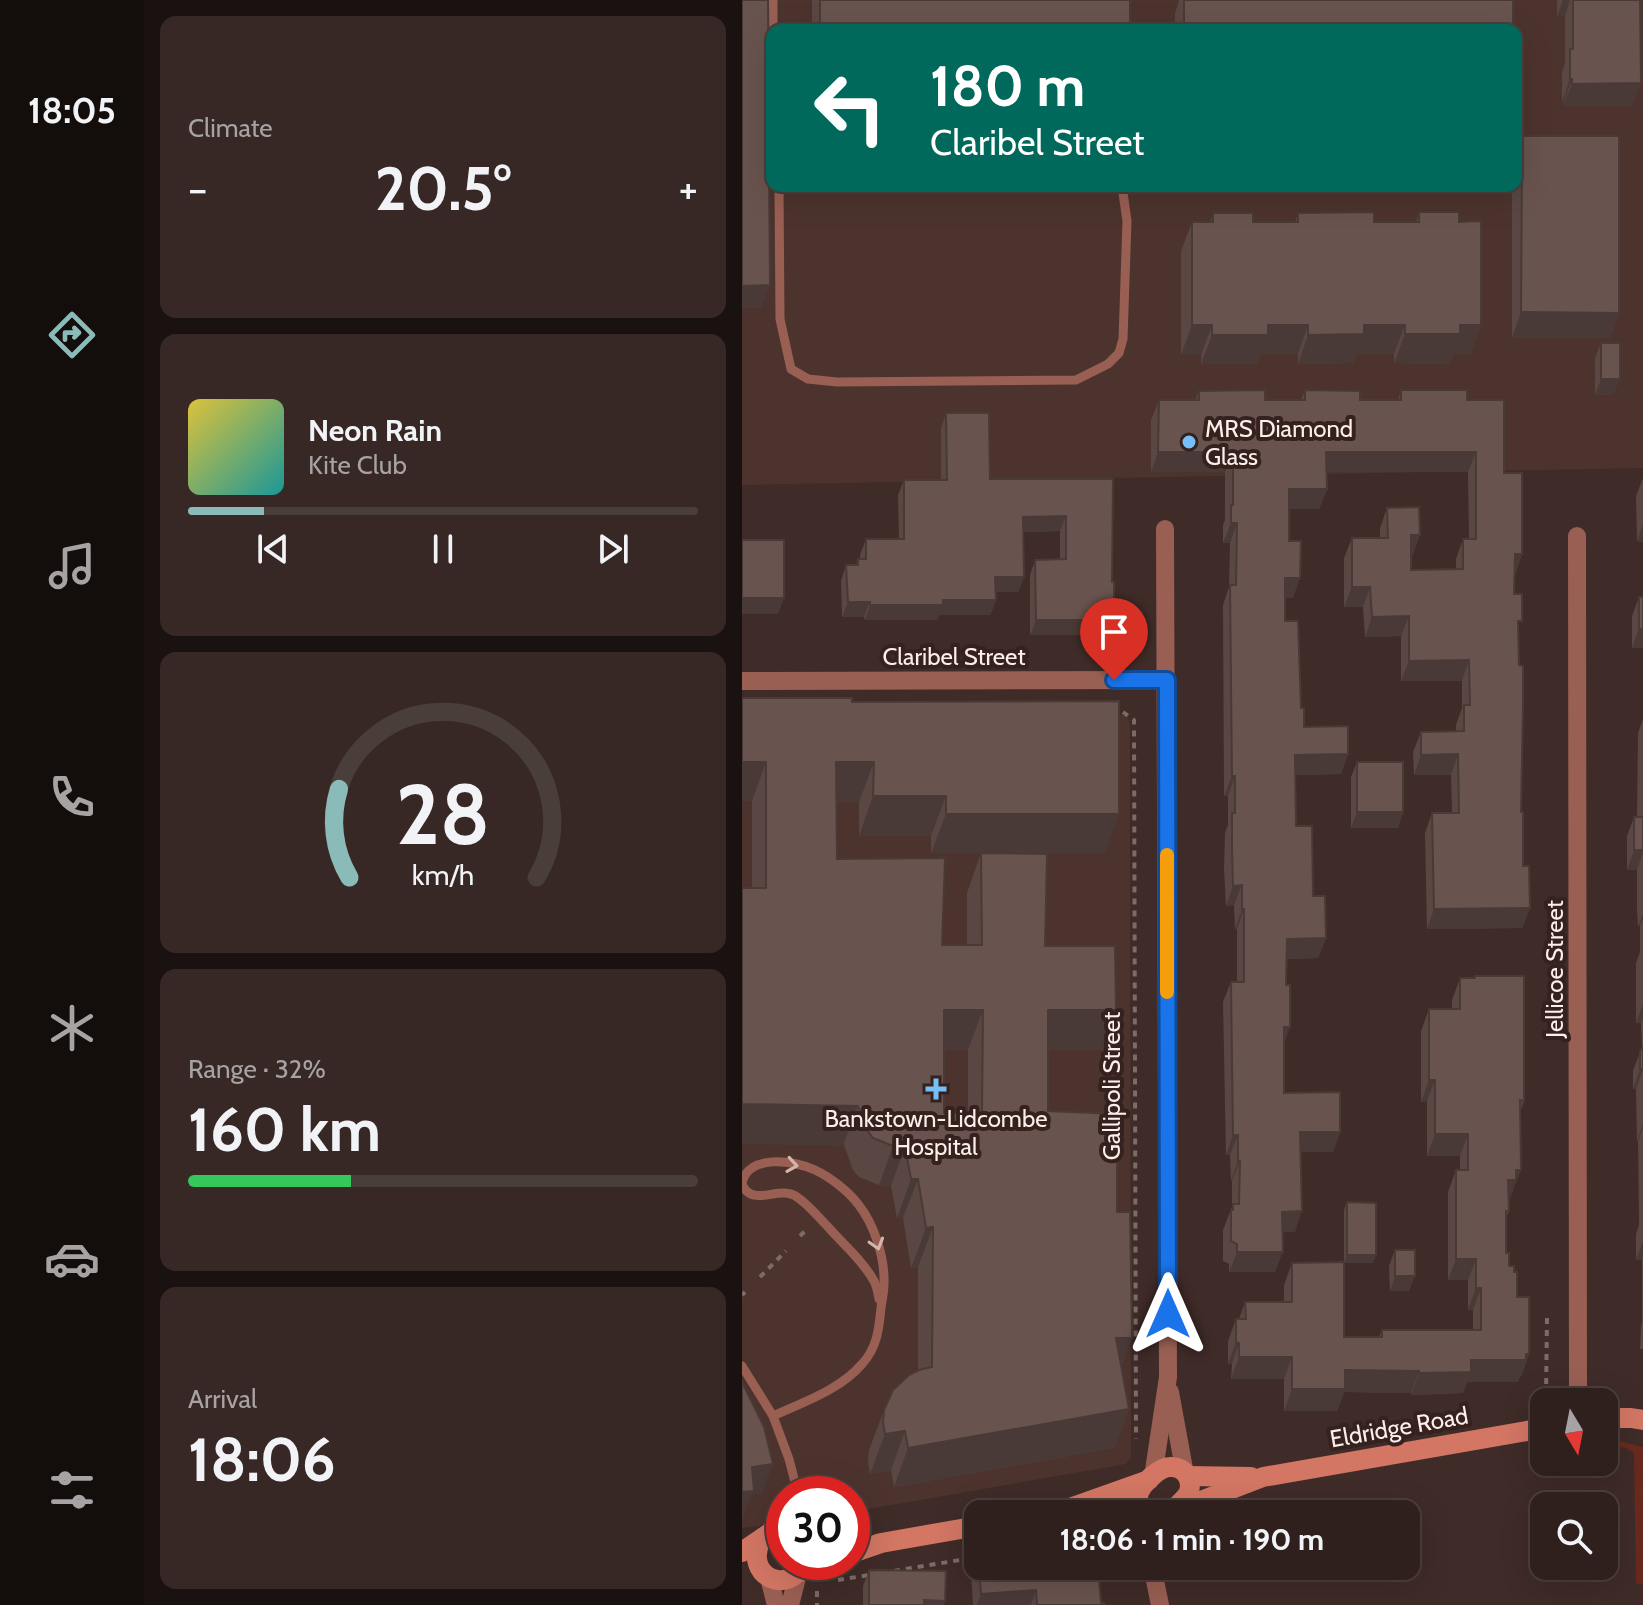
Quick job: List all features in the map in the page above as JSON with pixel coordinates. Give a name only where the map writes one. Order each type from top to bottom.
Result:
[{"type":"street","points":[[1137,1500],[1140,1491],[1151,1478],[1168,1377],[1165,529]]},
{"type":"street","name":"Jellicoe Street","points":[[1577,536],[1578,1388]]},
{"type":"street","name":"Claribel Street","points":[[742,681],[1167,680]]},
{"type":"street","points":[[1168,1377],[1190,1483],[1189,1491],[1182,1500]]},
{"type":"street","points":[[1618,1418],[1643,1420]]},
{"type":"street","name":"Eldridge Road","points":[[1203,1500],[1263,1477],[1530,1430]]},
{"type":"street","name":"Eldridge Road","points":[[1151,1478],[1159,1470],[1169,1467],[1187,1475],[1263,1477]]},
{"type":"street","points":[[1089,1500],[1151,1478]]},
{"type":"street","points":[[870,1547],[964,1528]]},
{"type":"street","points":[[742,1552],[766,1538]]},
{"type":"street","points":[[766,1541],[756,1552],[756,1561],[766,1575]]},
{"type":"street","points":[[870,1542],[881,1543]]},
{"type":"street","points":[[742,1571],[766,1576]]},
{"type":"street","points":[[768,1580],[776,1605]]},
{"type":"street","points":[[790,1605],[798,1580]]},
{"type":"street","points":[[1155,1580],[1160,1605]]},
{"type":"street","points":[[1160,1605],[1163,1580]]},
{"type":"lane","points":[[773,0],[773,24]]},
{"type":"lane","points":[[779,192],[780,319],[791,369],[808,379],[837,382],[1076,380],[1108,364],[1119,353],[1123,339],[1127,221],[1123,192]]},
{"type":"lane","points":[[773,1416],[837,1385],[861,1365],[874,1347],[881,1306],[884,1283],[883,1271],[870,1224],[857,1202],[837,1185],[814,1169],[780,1162],[751,1167],[744,1175],[742,1184],[745,1192],[752,1196],[765,1197],[779,1192],[796,1196],[863,1265],[875,1284],[881,1306]]},
{"type":"lane","points":[[742,1366],[773,1416],[793,1476]]},
{"type":"path","name":"Gallipoli Street","points":[[1123,712],[1134,720],[1136,1439]]},
{"type":"path","points":[[760,1277],[786,1251]]},
{"type":"path","points":[[1546,1388],[1547,1318]]},
{"type":"path","points":[[890,1572],[964,1559]]},
{"type":"path","points":[[870,1574],[875,1574]]},
{"type":"path","points":[[817,1584],[817,1605]]},
{"type":"shaded area","points":[[742,0],[1643,0],[1643,468],[742,485]]},
{"type":"shaded area","name":"Bankstown-Lidcombe Hospital","points":[[1124,715],[1130,721],[1131,1457],[1126,1464],[870,1509],[870,1476],[766,1476],[766,1525],[742,1528],[742,716]]},
{"type":"shaded area","points":[[1618,1442],[1643,1447],[1643,1585],[1636,1583],[1634,1453],[1618,1447]]},
{"type":"building","points":[[742,0],[768,0],[766,192],[769,192],[770,285],[742,286]]},
{"type":"building","points":[[820,0],[1130,0],[1130,24],[820,24]]},
{"type":"building","points":[[1184,0],[1513,0],[1513,24],[1184,24]]},
{"type":"building","points":[[1573,0],[1640,0],[1641,83],[1572,84],[1570,49],[1573,49]]},
{"type":"building","points":[[1522,136],[1619,136],[1619,313],[1521,312]]},
{"type":"building","points":[[1374,212],[1374,222],[1419,222],[1419,212],[1459,212],[1459,222],[1481,221],[1481,325],[1460,325],[1460,334],[1405,334],[1405,325],[1364,325],[1364,334],[1308,335],[1308,325],[1268,325],[1268,335],[1212,335],[1212,325],[1192,325],[1192,222],[1213,222],[1213,213],[1253,213],[1253,222],[1298,222],[1298,213]]},
{"type":"building","points":[[1601,343],[1620,343],[1620,379],[1601,379]]},
{"type":"building","points":[[1265,390],[1265,400],[1305,400],[1305,390],[1360,391],[1360,400],[1401,400],[1401,390],[1467,390],[1467,400],[1504,400],[1504,473],[1522,473],[1522,554],[1515,554],[1514,594],[1522,594],[1522,621],[1518,621],[1519,665],[1523,666],[1521,812],[1523,866],[1529,866],[1530,908],[1434,909],[1432,813],[1459,813],[1458,754],[1421,755],[1421,732],[1464,731],[1464,705],[1470,705],[1469,660],[1409,661],[1409,616],[1372,617],[1370,587],[1352,587],[1352,538],[1388,538],[1387,508],[1419,507],[1420,535],[1411,535],[1411,570],[1463,569],[1463,539],[1476,539],[1476,452],[1326,452],[1327,489],[1289,489],[1289,541],[1301,541],[1300,578],[1285,578],[1285,621],[1298,621],[1304,727],[1348,726],[1348,754],[1295,755],[1296,826],[1312,826],[1313,896],[1325,896],[1326,938],[1287,939],[1286,985],[1290,985],[1290,1027],[1284,1027],[1284,1093],[1340,1092],[1340,1132],[1300,1132],[1302,1211],[1282,1212],[1283,1252],[1237,1252],[1237,1244],[1231,1241],[1231,1210],[1233,1204],[1239,1204],[1240,1161],[1238,1135],[1233,1135],[1231,982],[1244,982],[1244,909],[1242,885],[1233,886],[1232,849],[1235,776],[1232,776],[1230,585],[1236,585],[1237,523],[1231,523],[1233,452],[1158,452],[1159,400],[1199,400],[1199,391]]},
{"type":"building","points":[[946,413],[989,413],[990,479],[1113,479],[1114,616],[1090,616],[1090,620],[1036,620],[1035,560],[1066,559],[1066,516],[1023,517],[1024,577],[995,577],[996,600],[943,600],[943,605],[848,602],[846,565],[858,565],[858,559],[866,559],[866,539],[904,539],[904,480],[947,480]]},
{"type":"building","points":[[742,540],[784,540],[784,598],[742,598]]},
{"type":"building","points":[[1639,597],[1643,597],[1643,629],[1639,629]]},
{"type":"building","points":[[742,698],[852,698],[852,702],[1119,701],[1119,814],[946,814],[946,796],[873,796],[874,762],[836,762],[837,859],[945,858],[942,945],[982,945],[981,853],[1047,854],[1045,946],[1115,946],[1116,1010],[1048,1010],[1048,1111],[1117,1114],[1117,1212],[1130,1212],[1132,1338],[1116,1338],[1129,1409],[908,1448],[905,1431],[885,1434],[884,1410],[893,1390],[909,1375],[932,1367],[933,1227],[926,1228],[918,1179],[911,1179],[905,1147],[873,1138],[858,1106],[742,1104],[742,888],[766,888],[766,762],[742,762]],"holes":[[[944,1010],[983,1010],[982,1113],[944,1113]]]},
{"type":"building","points":[[1357,762],[1403,762],[1403,812],[1357,812]]},
{"type":"building","points":[[1634,817],[1643,817],[1643,850],[1634,850]]},
{"type":"building","points":[[1524,976],[1521,1170],[1516,1170],[1516,1180],[1508,1180],[1506,1253],[1509,1253],[1509,1266],[1514,1266],[1514,1272],[1517,1272],[1517,1297],[1529,1297],[1529,1354],[1526,1354],[1526,1360],[1471,1360],[1471,1372],[1345,1370],[1345,1389],[1292,1389],[1292,1357],[1239,1357],[1236,1319],[1246,1319],[1245,1302],[1292,1302],[1292,1263],[1344,1262],[1344,1337],[1382,1337],[1382,1330],[1481,1330],[1481,1288],[1476,1288],[1476,1259],[1456,1259],[1456,1170],[1468,1170],[1468,1134],[1435,1134],[1435,1080],[1429,1080],[1429,1009],[1460,1009],[1460,978]]},
{"type":"building","points":[[1643,1047],[1643,1069],[1640,1069],[1640,1051]]},
{"type":"building","points":[[1347,1202],[1376,1203],[1376,1255],[1347,1255]]},
{"type":"building","points":[[1395,1250],[1415,1250],[1415,1276],[1395,1276]]},
{"type":"building","points":[[742,1382],[764,1427],[773,1464],[752,1467],[754,1491],[742,1492]]},
{"type":"building","points":[[870,1570],[946,1571],[945,1601],[924,1600],[924,1605],[869,1605]]},
{"type":"building","points":[[980,1580],[1099,1580],[1101,1603],[1105,1605],[1037,1605],[1036,1590],[981,1594]]},
{"type":"slow traffic","points":[[1167,855],[1167,992]]},
{"type":"place","name":"MRS Diamond Glass","points":[[1189,442]]},
{"type":"place","name":"Bankstown-Lidcombe Hospital","points":[[936,1089]]},
{"type":"route","points":[[1114,680],[1167,680],[1168,1314]]}]
